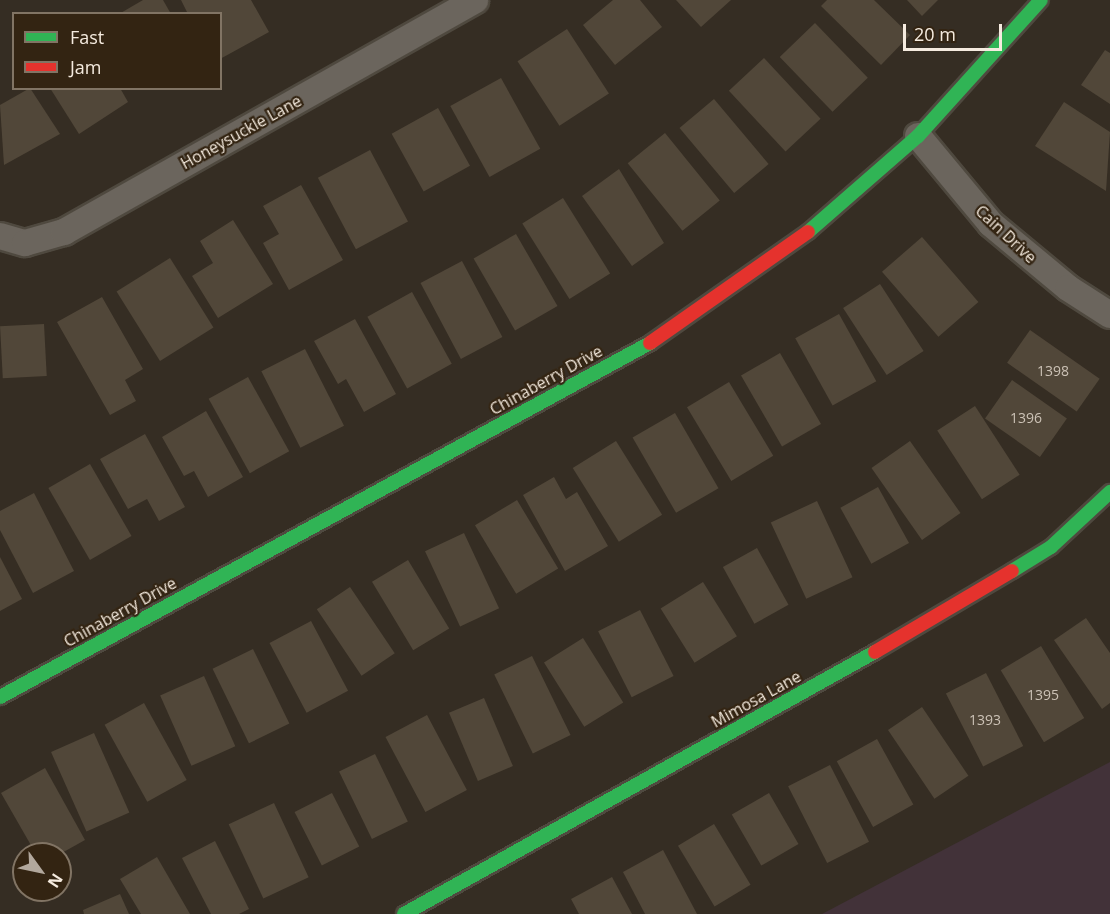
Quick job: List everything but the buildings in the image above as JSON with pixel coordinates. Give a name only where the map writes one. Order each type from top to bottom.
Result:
[{"type":"street","name":"Honeysuckle Lane","points":[[0,236],[25,243],[64,231],[476,0]]},
{"type":"street","name":"Chinaberry Drive","points":[[0,697],[671,330],[800,239],[918,136],[1041,0]]},
{"type":"street","name":"Cain Drive","points":[[918,136],[991,224],[1068,288],[1110,315]]},
{"type":"street","name":"Mimosa Lane","points":[[404,914],[921,626],[1051,547],[1110,492]]},
{"type":"shaded area","points":[[1110,762],[1110,914],[822,914]]},
{"type":"traffic: fast","points":[[808,232],[918,136],[1041,0]]},
{"type":"traffic: fast","points":[[0,697],[650,343]]},
{"type":"traffic: fast","points":[[1012,571],[1051,547],[1110,492]]},
{"type":"traffic: fast","points":[[404,914],[875,652]]},
{"type":"traffic: jam","points":[[650,343],[808,232]]},
{"type":"traffic: jam","points":[[875,652],[1012,571]]}]
